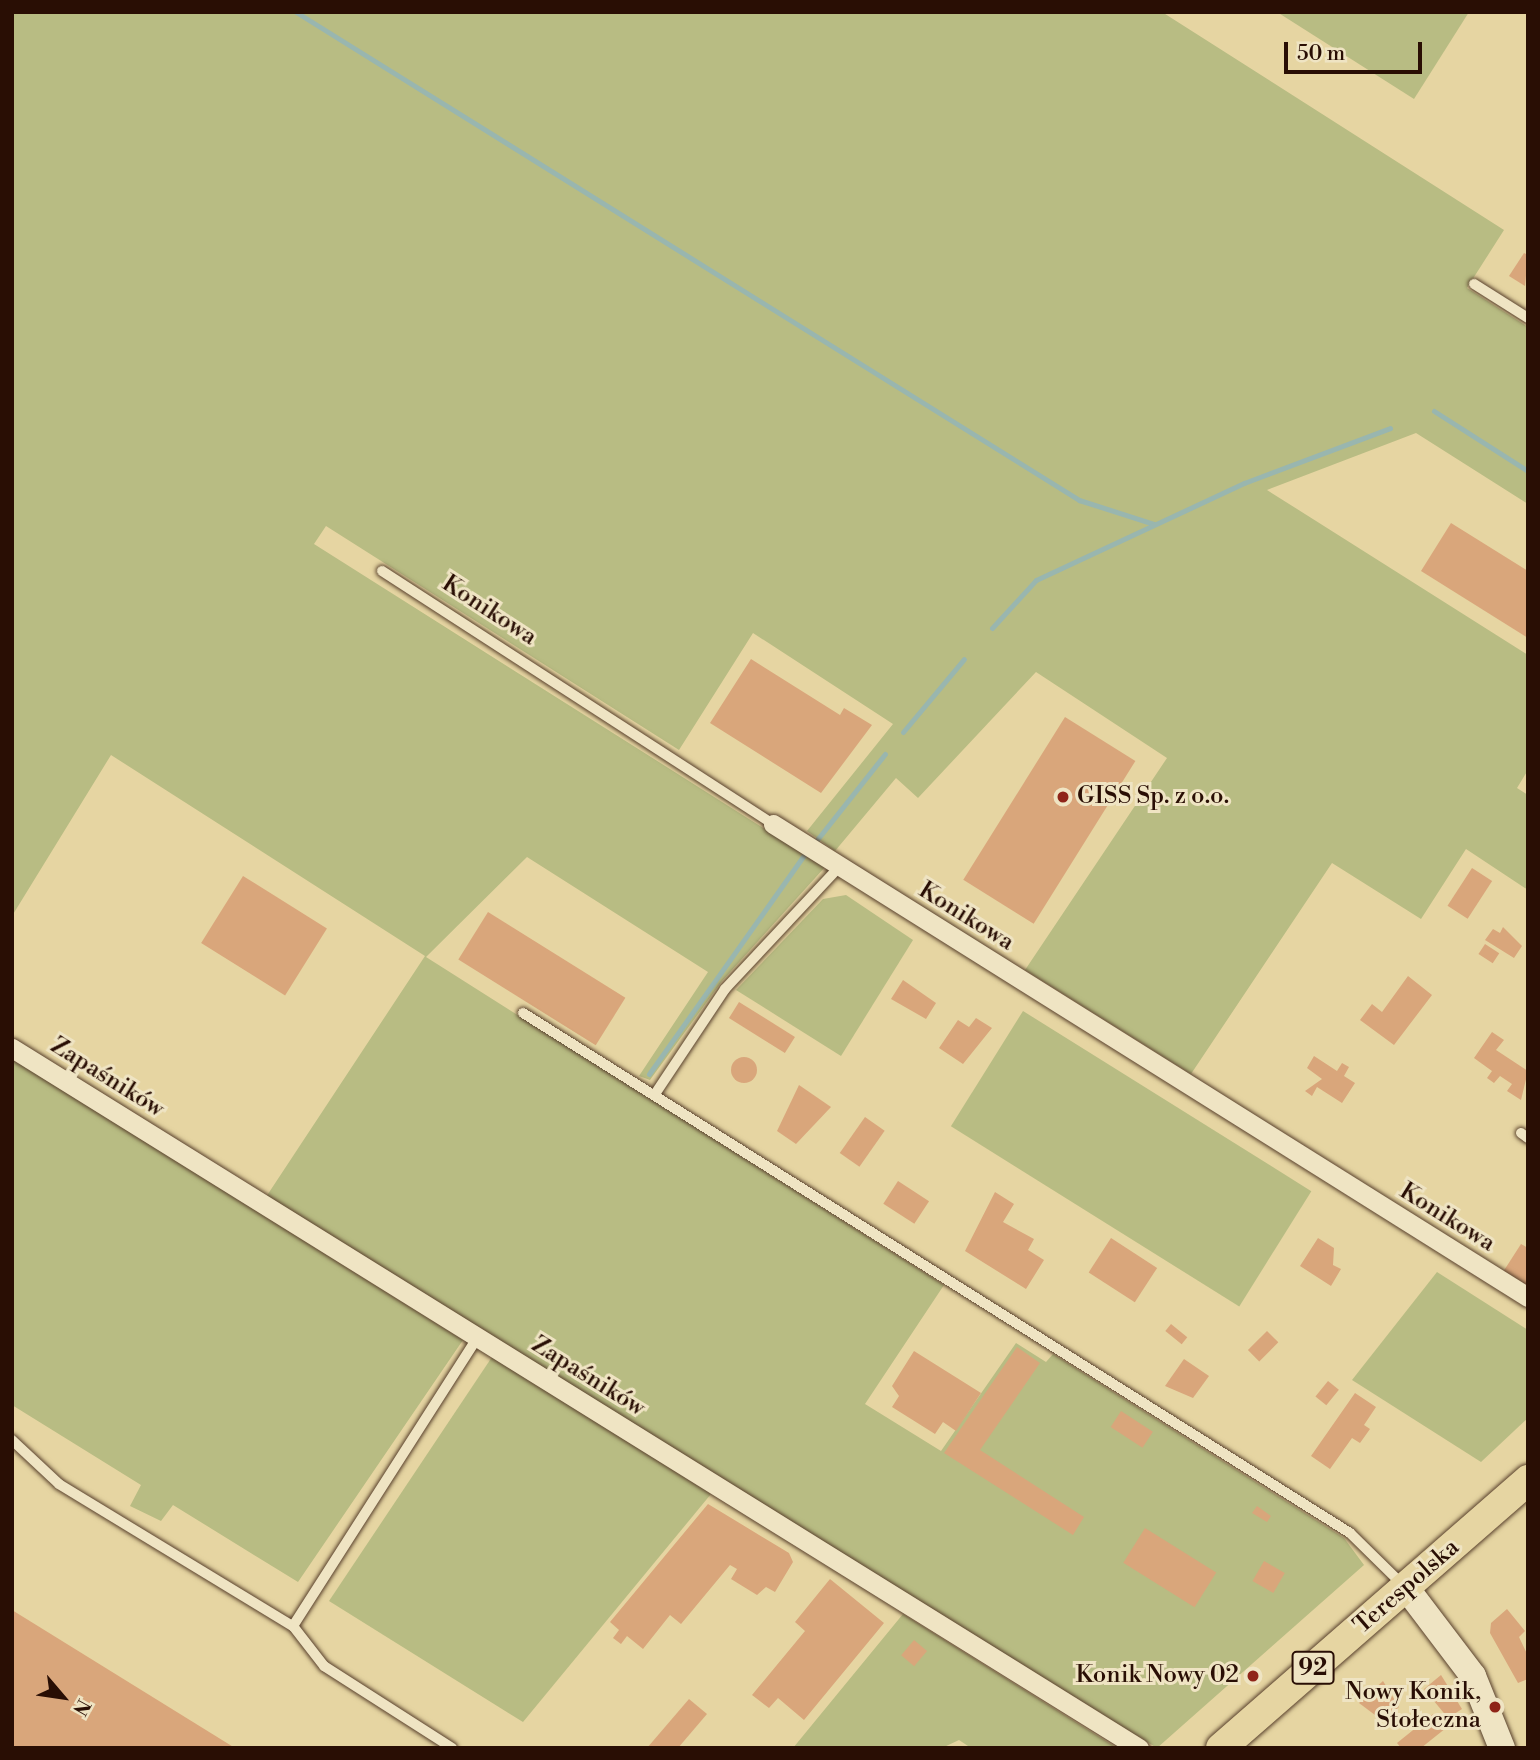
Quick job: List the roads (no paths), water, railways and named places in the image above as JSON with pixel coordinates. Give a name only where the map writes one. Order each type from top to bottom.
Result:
[{"type":"main road","name":"Terespolska","points":[[1221,1748],[1407,1589],[1528,1480]]},
{"type":"street","name":"Konikowa","points":[[773,824],[1528,1297]]},
{"type":"street","name":"Zapaśników","points":[[12,1048],[1139,1748]]},
{"type":"street","points":[[1407,1589],[1473,1676],[1502,1748]]},
{"type":"lane","points":[[1474,284],[1528,318]]},
{"type":"lane","name":"Konikowa","points":[[382,571],[773,824]]},
{"type":"lane","points":[[655,1094],[725,989],[840,866]]},
{"type":"lane","points":[[523,1013],[1350,1533],[1407,1589]]},
{"type":"lane","points":[[293,1626],[478,1337]]},
{"type":"lane","points":[[12,1440],[59,1484],[293,1626],[324,1666],[452,1748]]},
{"type":"waterway","points":[[296,12],[1079,500],[1154,524]]},
{"type":"waterway","points":[[1434,411],[1528,471]]},
{"type":"waterway","points":[[992,628],[1036,580],[1244,483],[1390,428]]},
{"type":"waterway","points":[[903,732],[964,659]]},
{"type":"waterway","points":[[816,841],[885,754]]},
{"type":"waterway","points":[[649,1074],[804,855]]},
{"type":"place","name":"GISS Sp. z o.o.","points":[[1063,797]]},
{"type":"place","name":"Konik Nowy 02","points":[[1253,1676]]},
{"type":"place","name":"Nowy Konik, Stołeczna","points":[[1495,1707]]}]
